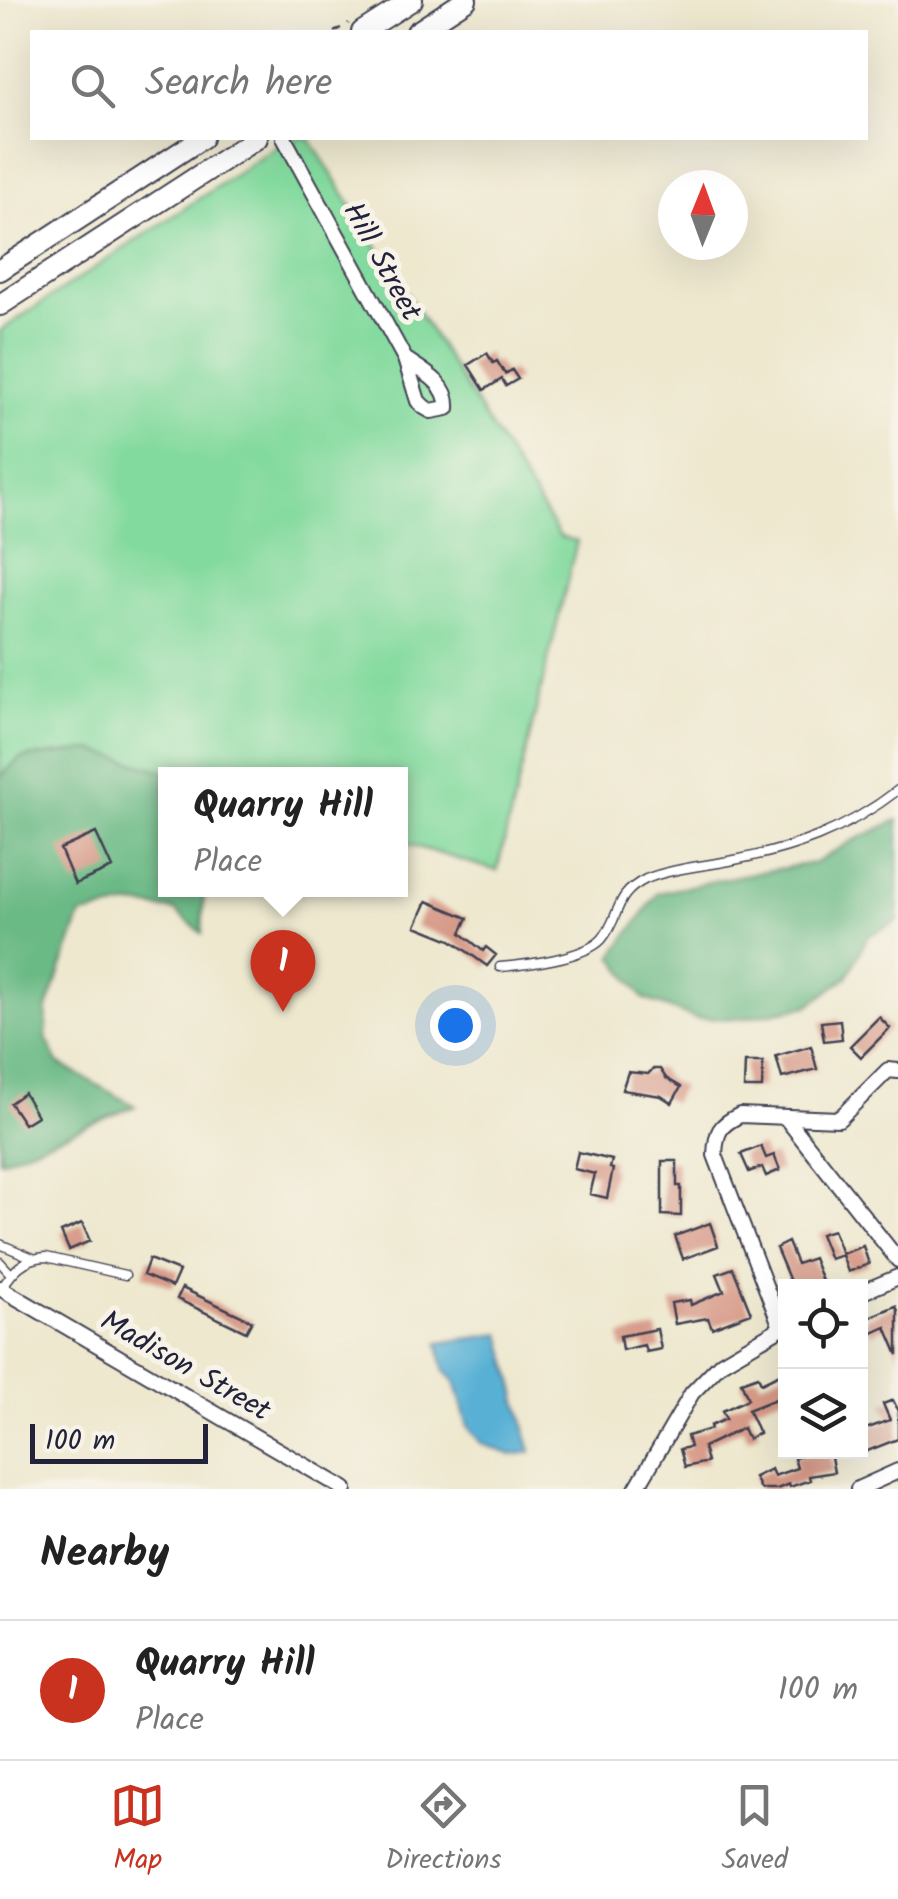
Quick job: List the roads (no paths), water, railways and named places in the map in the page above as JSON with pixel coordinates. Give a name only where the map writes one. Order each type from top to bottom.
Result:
[{"type":"main road","points":[[365,30],[412,0]]},
{"type":"main road","points":[[420,30],[466,0]]},
{"type":"main road","points":[[0,270],[199,140]]},
{"type":"main road","points":[[0,306],[253,140]]},
{"type":"street","name":"Hill Street","points":[[285,140],[405,359]]},
{"type":"street","points":[[778,1314],[714,1155],[715,1137],[726,1122],[740,1116],[838,1119],[888,1070],[898,1070]]},
{"type":"street","points":[[786,1118],[898,1260]]},
{"type":"street","points":[[868,1290],[898,1277]]},
{"type":"street","name":"Madison Street","points":[[0,1288],[344,1489]]},
{"type":"street","points":[[636,1489],[692,1393],[721,1363],[778,1329]]},
{"type":"street","points":[[858,1489],[898,1470]]},
{"type":"lane","points":[[500,967],[583,952],[602,939],[629,888],[652,876],[778,852],[840,828],[898,790]]},
{"type":"lane","points":[[0,1244],[33,1258]]},
{"type":"lane","points":[[0,1288],[16,1268],[33,1258],[46,1257],[124,1275]]},
{"type":"lane","points":[[0,1262],[11,1274]]},
{"type":"water","points":[[501,1334],[531,1452],[512,1455],[482,1444],[468,1427],[455,1381],[445,1371],[438,1343]]},
{"type":"place","name":"Quarry Hill","points":[[283,1012]]}]
